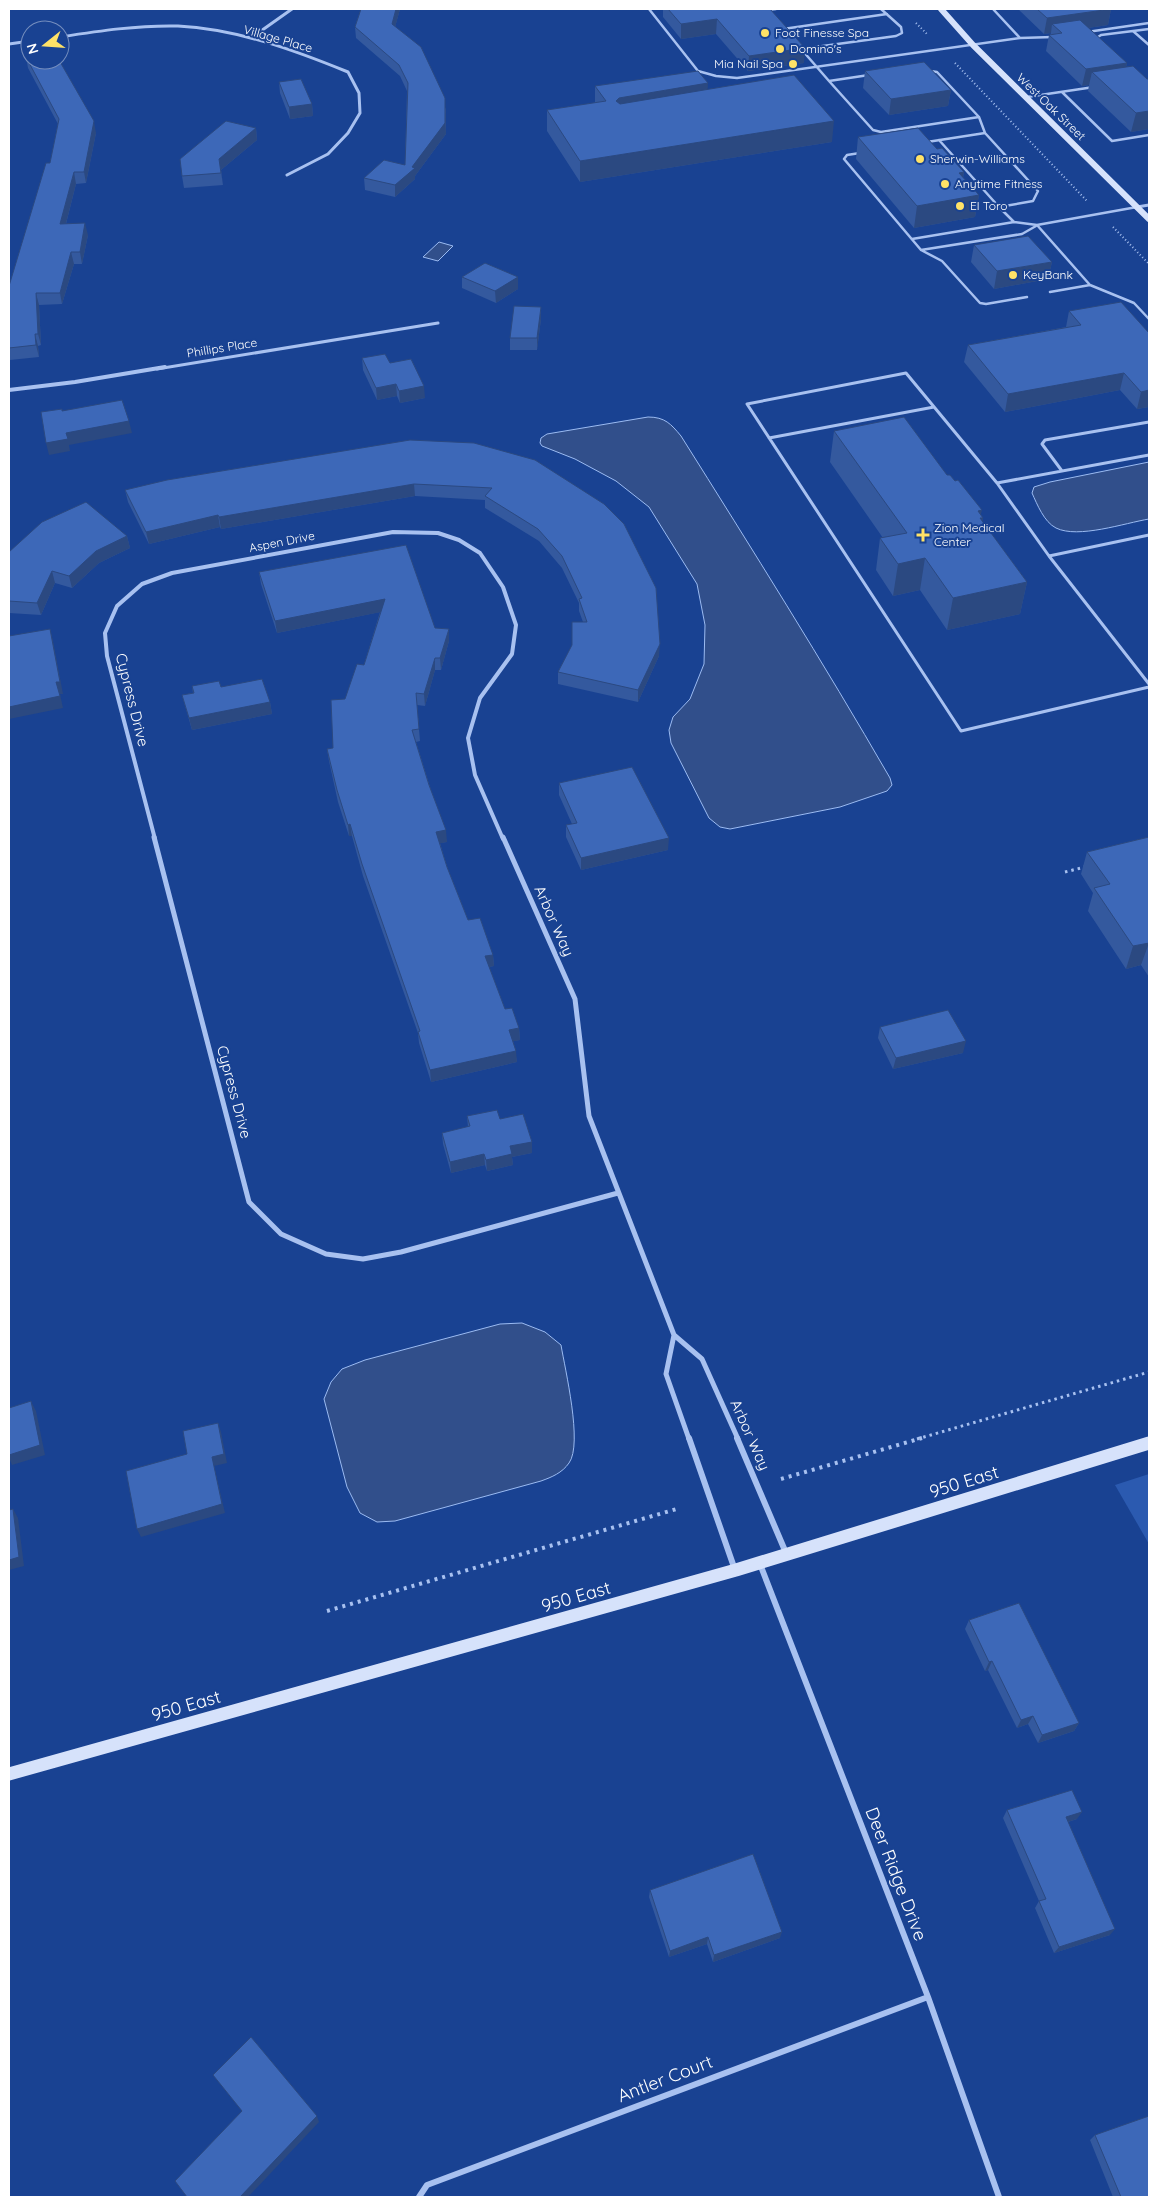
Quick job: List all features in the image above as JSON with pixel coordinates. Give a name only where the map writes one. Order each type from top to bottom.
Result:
[{"type":"street","points":[[251,38],[292,9]]},
{"type":"street","name":"West Oak Street","points":[[941,9],[1024,97],[1149,219]]},
{"type":"street","name":"Village Place","points":[[70,36],[157,26],[193,28],[251,38],[296,51],[348,72],[359,93],[360,113],[348,133],[328,154],[287,174]]},
{"type":"street","points":[[1137,207],[1149,205]]},
{"type":"street","name":"Phillips Place","points":[[9,390],[75,382],[438,323]]},
{"type":"street","name":"Aspen Drive","points":[[117,606],[142,584],[181,571],[393,532],[438,533],[459,540]]},
{"type":"street","name":"Arbor Way","points":[[459,540],[480,553],[503,587],[516,625],[512,654],[480,698],[468,738],[475,775],[575,999],[589,1116],[674,1335],[702,1359],[758,1485],[787,1556]]},
{"type":"street","name":"Cypress Drive","points":[[117,606],[105,633],[107,656],[250,1202],[281,1234],[326,1254],[364,1259],[401,1252],[618,1193]]},
{"type":"street","points":[[674,1335],[666,1374],[736,1570]]},
{"type":"street","name":"950 East","points":[[9,1774],[787,1556],[1149,1443]]},
{"type":"street","name":"Deer Ridge Drive","points":[[760,1563],[928,1997],[999,2197]]},
{"type":"street","name":"Antler Court","points":[[420,2197],[427,2185],[928,1997]]},
{"type":"lane","points":[[649,9],[698,71],[716,76],[737,78],[1020,38],[1033,39],[1062,35]]},
{"type":"lane","points":[[766,10],[776,9]]},
{"type":"lane","points":[[881,9],[901,27],[902,33],[896,36],[801,49],[873,130],[881,132],[979,117]]},
{"type":"lane","points":[[993,9],[1020,38]]},
{"type":"lane","points":[[766,10],[772,16]]},
{"type":"lane","points":[[783,29],[887,14]]},
{"type":"lane","points":[[778,23],[789,36]]},
{"type":"lane","points":[[1081,33],[1149,23]]},
{"type":"lane","points":[[1098,42],[1097,39],[1101,35],[1149,29]]},
{"type":"lane","points":[[1133,31],[1149,45]]},
{"type":"lane","points":[[922,69],[937,72],[979,117],[985,133],[1038,192],[1034,201],[999,207]]},
{"type":"lane","points":[[829,81],[876,74]]},
{"type":"lane","points":[[751,81],[753,76]]},
{"type":"lane","points":[[1024,97],[1101,86]]},
{"type":"lane","points":[[1062,92],[1112,141],[1149,135]]},
{"type":"lane","points":[[921,143],[985,133]]},
{"type":"lane","points":[[939,140],[1014,222]]},
{"type":"lane","points":[[866,152],[847,155],[844,158],[921,250],[942,261],[980,303],[986,304],[1027,297]]},
{"type":"lane","points":[[921,250],[1022,234],[1036,226],[1137,207]]},
{"type":"lane","points":[[912,239],[1014,222],[1036,226],[1090,285],[1134,303],[1149,320]]},
{"type":"lane","points":[[1050,292],[1090,285]]},
{"type":"lane","points":[[906,374],[996,483],[1049,556],[1149,686],[960,731],[769,438],[747,404],[906,374]]},
{"type":"lane","points":[[769,438],[934,407]]},
{"type":"lane","points":[[1062,471],[1042,444],[1044,440],[1149,422]]},
{"type":"lane","points":[[996,483],[1149,455]]},
{"type":"lane","points":[[1049,556],[1149,535]]},
{"type":"path","points":[[915,22],[1149,264]]},
{"type":"path","points":[[1064,872],[1093,865]]},
{"type":"path","points":[[781,1479],[1149,1372]]},
{"type":"path","points":[[327,1611],[680,1508]]},
{"type":"shaded area","points":[[439,242],[453,246],[438,261],[423,257]]},
{"type":"shaded area","points":[[648,417],[659,418],[667,422],[681,436],[761,563],[890,778],[892,785],[887,791],[840,807],[730,829],[720,827],[709,818],[671,743],[669,730],[673,717],[690,699],[704,664],[705,625],[697,584],[649,507],[616,481],[575,459],[542,446],[540,443],[541,438],[547,434]]},
{"type":"shaded area","points":[[1149,462],[1149,519],[1089,531],[1065,531],[1056,528],[1048,522],[1032,493],[1034,487],[1050,482]]},
{"type":"shaded area","points":[[522,1323],[545,1332],[561,1345],[574,1424],[573,1453],[569,1463],[556,1474],[541,1481],[395,1521],[377,1522],[360,1513],[347,1487],[324,1399],[331,1382],[342,1369],[365,1360],[500,1324]]},
{"type":"shaded area","points":[[1149,1474],[1149,1544],[1115,1485]]},
{"type":"building","points":[[361,9],[396,9],[392,24],[421,47],[445,98],[445,123],[412,167],[415,168],[395,185],[364,178],[384,160],[405,165],[408,83],[399,65],[355,27]]},
{"type":"building","points":[[668,9],[770,9],[805,48],[749,56],[717,19],[681,24]]},
{"type":"building","points":[[1037,9],[1111,9],[1047,18]]},
{"type":"building","points":[[1080,20],[1127,63],[1086,69],[1049,35],[1062,33],[1052,24]]},
{"type":"building","points":[[924,62],[951,90],[891,99],[865,71]]},
{"type":"building","points":[[1133,66],[1149,79],[1149,111],[1136,113],[1092,72]]},
{"type":"building","points":[[33,70],[65,70],[94,121],[84,172],[74,172],[60,224],[85,223],[80,252],[71,252],[60,293],[36,293],[38,334],[35,334],[36,345],[9,348],[9,286],[46,163],[50,163],[59,119]]},
{"type":"building","points":[[698,71],[708,83],[619,98],[616,101],[620,104],[794,75],[834,121],[580,161],[547,110],[606,101],[595,86]]},
{"type":"building","points":[[301,79],[312,104],[289,107],[279,82]]},
{"type":"building","points":[[226,121],[256,128],[219,159],[221,173],[182,176],[180,159]]},
{"type":"building","points":[[918,128],[937,149],[942,148],[964,172],[959,173],[979,195],[917,206],[858,137]]},
{"type":"building","points":[[1028,236],[1052,262],[997,271],[974,245]]},
{"type":"building","points":[[485,263],[518,277],[495,291],[462,277]]},
{"type":"building","points":[[1121,302],[1149,333],[1149,390],[1141,392],[1124,373],[1008,394],[968,345],[1081,325],[1069,311]]},
{"type":"building","points":[[514,306],[541,307],[537,338],[510,338]]},
{"type":"building","points":[[385,354],[390,363],[411,359],[424,386],[399,391],[396,384],[376,388],[362,358]]},
{"type":"building","points":[[122,400],[129,421],[66,433],[68,439],[46,443],[41,412],[62,409],[62,411]]},
{"type":"building","points":[[904,417],[947,475],[950,475],[955,481],[958,480],[982,510],[978,511],[983,518],[980,518],[1027,582],[953,598],[925,558],[898,564],[880,538],[907,533],[834,431]]},
{"type":"building","points":[[410,440],[474,443],[535,460],[604,504],[624,524],[656,588],[660,644],[638,690],[558,672],[572,645],[572,622],[587,622],[579,599],[582,598],[562,556],[538,529],[485,496],[492,488],[414,484],[219,517],[218,515],[146,532],[125,490],[167,480]]},
{"type":"building","points":[[86,502],[127,536],[96,551],[69,576],[52,571],[37,603],[9,601],[9,552],[42,522]]},
{"type":"building","points":[[406,545],[435,628],[449,629],[440,658],[435,658],[424,694],[416,693],[419,729],[412,730],[429,785],[446,830],[436,832],[447,867],[468,920],[480,918],[493,955],[485,956],[505,1009],[512,1008],[519,1028],[509,1030],[516,1051],[430,1070],[418,1032],[420,1031],[350,824],[348,825],[327,749],[333,748],[331,700],[345,699],[357,664],[364,665],[385,599],[275,621],[259,572]]},
{"type":"building","points":[[50,629],[60,682],[56,682],[60,696],[9,707],[9,636]]},
{"type":"building","points":[[262,679],[270,702],[189,718],[182,695],[194,693],[192,686],[219,681],[221,687]]},
{"type":"building","points":[[632,767],[669,838],[581,858],[566,825],[577,823],[559,783]]},
{"type":"building","points":[[1149,837],[1149,943],[1133,946],[1094,888],[1110,884],[1087,852]]},
{"type":"building","points":[[948,1010],[966,1041],[896,1058],[880,1027]]},
{"type":"building","points":[[497,1110],[500,1119],[523,1114],[532,1142],[510,1146],[512,1154],[486,1160],[484,1154],[450,1162],[442,1133],[470,1126],[467,1116]]},
{"type":"building","points":[[31,1401],[40,1445],[9,1455],[9,1408]]},
{"type":"building","points":[[218,1423],[224,1454],[212,1457],[222,1504],[137,1529],[126,1471],[187,1454],[183,1431]]},
{"type":"building","points":[[13,1509],[19,1557],[9,1560],[9,1510]]},
{"type":"building","points":[[1019,1603],[1079,1723],[1042,1735],[1033,1716],[1021,1720],[992,1661],[989,1662],[969,1620]]},
{"type":"building","points":[[1072,1790],[1082,1812],[1066,1817],[1115,1929],[1059,1947],[1039,1901],[1046,1899],[1007,1810]]},
{"type":"building","points":[[753,1854],[782,1932],[714,1955],[708,1937],[670,1951],[650,1890]]},
{"type":"building","points":[[251,2037],[317,2116],[240,2197],[187,2197],[175,2181],[242,2111],[213,2075]]},
{"type":"building","points":[[1149,2116],[1149,2197],[1121,2197],[1095,2135]]},
{"type":"place","name":"Foot Finesse Spa","points":[[765,33]]},
{"type":"place","name":"Domino's","points":[[780,49]]},
{"type":"place","name":"Mia Nail Spa","points":[[793,64]]},
{"type":"place","name":"Sherwin-Williams","points":[[920,159]]},
{"type":"place","name":"Anytime Fitness","points":[[945,184]]},
{"type":"place","name":"El Toro","points":[[960,206]]},
{"type":"place","name":"KeyBank","points":[[1013,275]]},
{"type":"place","name":"Zion Medical Center","points":[[923,535]]}]
